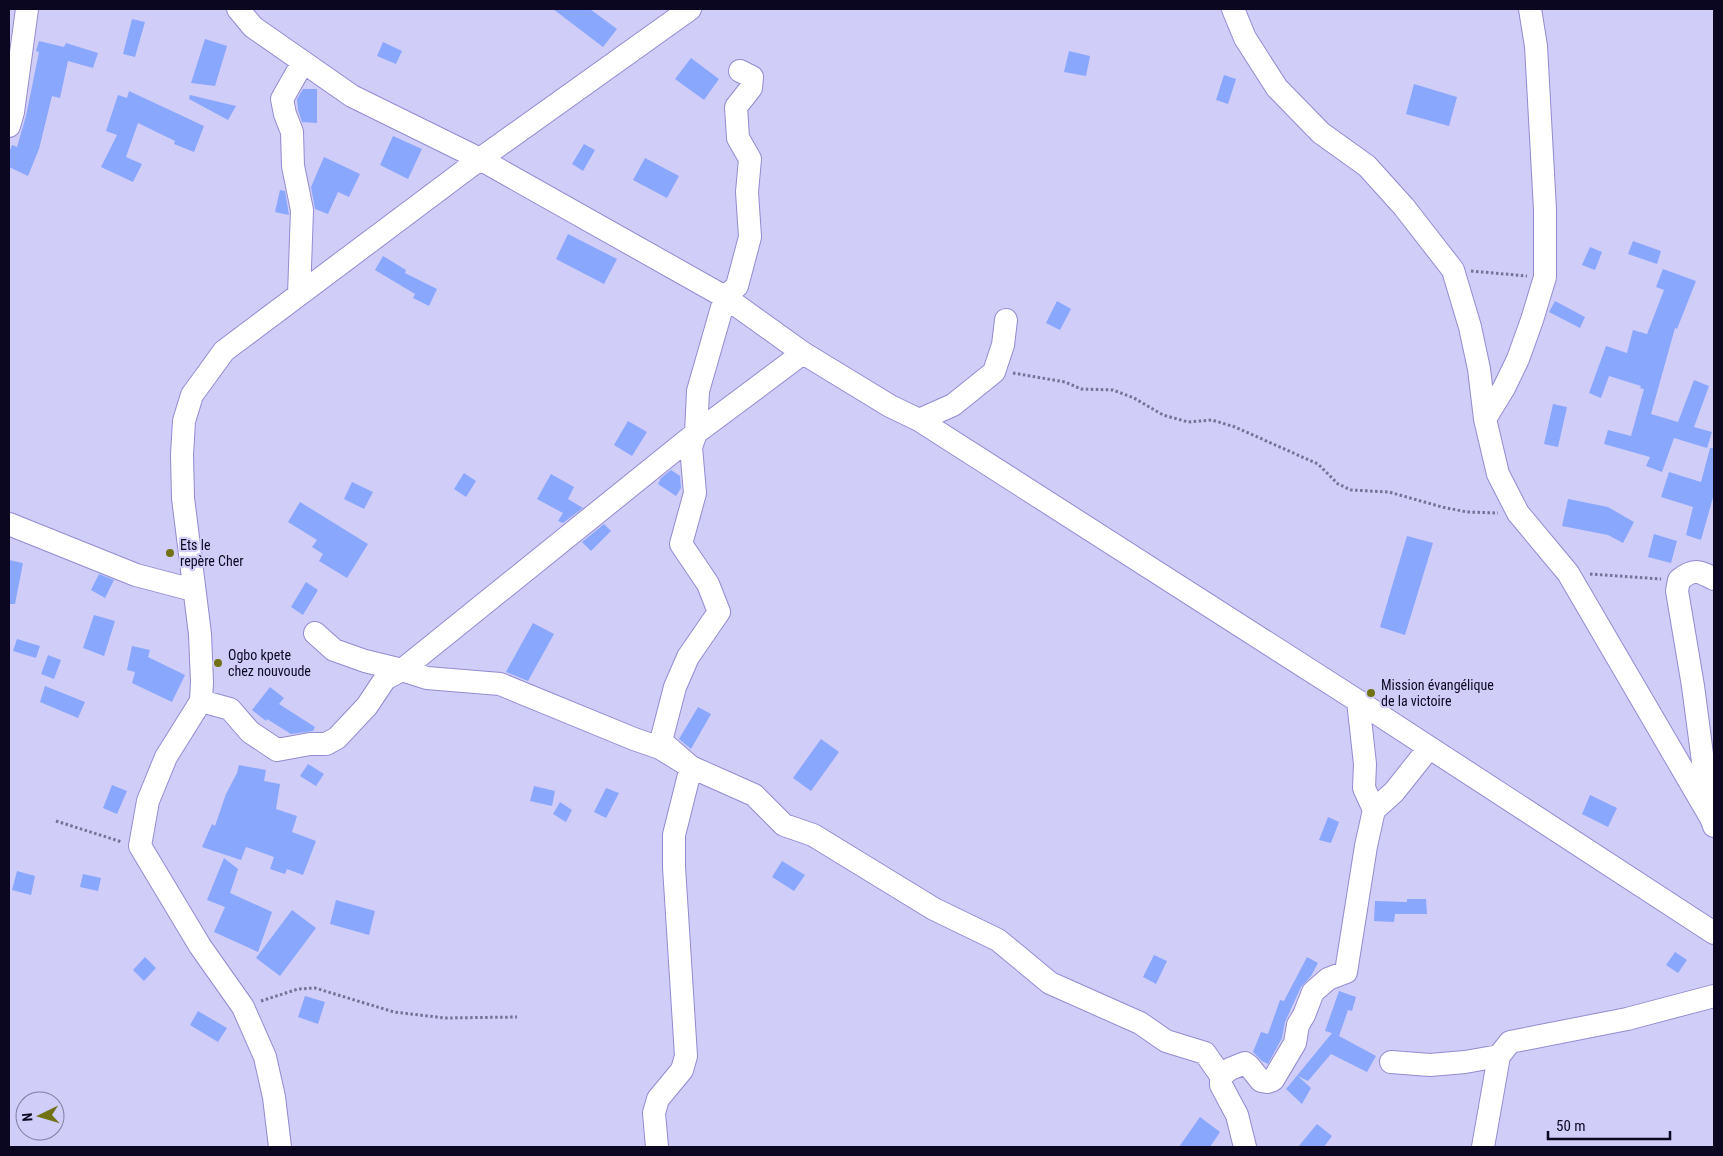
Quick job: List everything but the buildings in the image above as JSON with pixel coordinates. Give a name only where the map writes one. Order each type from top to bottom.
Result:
[{"type":"street","points":[[9,126],[13,112],[27,9]]},
{"type":"street","points":[[238,9],[253,27],[352,96],[480,159],[733,296],[804,353],[890,406],[919,420],[1714,933]]},
{"type":"street","points":[[280,1147],[274,1097],[265,1057],[243,1007],[200,946],[140,846],[148,801],[166,757],[201,701],[200,634],[183,498],[182,455],[184,421],[192,395],[224,351],[480,159],[690,9]]},
{"type":"street","points":[[1233,9],[1245,38],[1277,88],[1321,133],[1367,166],[1404,207],[1453,270],[1470,327],[1485,419],[1498,474],[1518,513],[1568,573],[1713,822]]},
{"type":"street","points":[[1485,419],[1504,388],[1518,359],[1545,277],[1545,210],[1536,46],[1530,9]]},
{"type":"street","points":[[299,295],[302,210],[294,166],[292,132],[284,114],[282,99],[303,62]]},
{"type":"street","points":[[691,768],[661,742],[675,687],[688,657],[719,612],[708,584],[681,544],[695,492],[691,447],[696,433],[698,391],[733,296],[750,237],[747,192],[750,159],[738,138],[736,107],[751,88],[752,77],[740,71]]},
{"type":"street","points":[[919,420],[953,405],[994,372],[1003,345],[1006,320]]},
{"type":"street","points":[[201,701],[230,709],[250,732],[277,750],[310,744],[326,744],[337,738],[367,706],[386,679],[402,670],[696,433],[804,353]]},
{"type":"street","points":[[9,524],[136,574],[193,590]]},
{"type":"street","points":[[1713,822],[1677,591],[1679,580],[1687,573],[1699,571],[1714,579]]},
{"type":"street","points":[[315,633],[334,650],[365,661],[427,678],[500,684],[625,736],[660,748],[691,768],[754,795],[784,825],[813,835],[934,910],[998,940],[1050,982],[1140,1023],[1166,1041],[1205,1053],[1221,1076],[1221,1085],[1237,1115],[1245,1147]]},
{"type":"street","points":[[1358,702],[1365,764],[1364,788],[1374,810]]},
{"type":"street","points":[[1221,1076],[1230,1069],[1245,1063],[1261,1081],[1273,1080],[1295,1043],[1298,1025],[1313,992],[1328,980],[1346,972],[1366,846],[1374,810],[1394,792],[1429,748]]},
{"type":"street","points":[[657,1147],[654,1113],[658,1099],[682,1070],[686,1056],[674,867],[674,836],[691,768]]},
{"type":"street","points":[[1483,1147],[1500,1056],[1510,1042],[1627,1019],[1714,996]]},
{"type":"street","points":[[1391,1062],[1430,1065],[1500,1056]]},
{"type":"path","points":[[1453,270],[1545,277]]},
{"type":"path","points":[[994,372],[1065,382],[1080,389],[1113,390],[1134,398],[1163,415],[1188,422],[1212,420],[1235,427],[1318,464],[1338,484],[1351,490],[1389,492],[1467,512],[1518,513]]},
{"type":"path","points":[[1568,573],[1679,580]]},
{"type":"path","points":[[56,821],[110,839],[140,846]]},
{"type":"path","points":[[243,1007],[298,989],[315,988],[394,1012],[445,1018],[517,1017]]},
{"type":"place","name":"Ets le repère Cher","points":[[170,553]]},
{"type":"place","name":"Ogbo kpete chez nouvoude","points":[[218,663]]},
{"type":"place","name":"Mission évangélique de la victoire","points":[[1371,693]]}]
